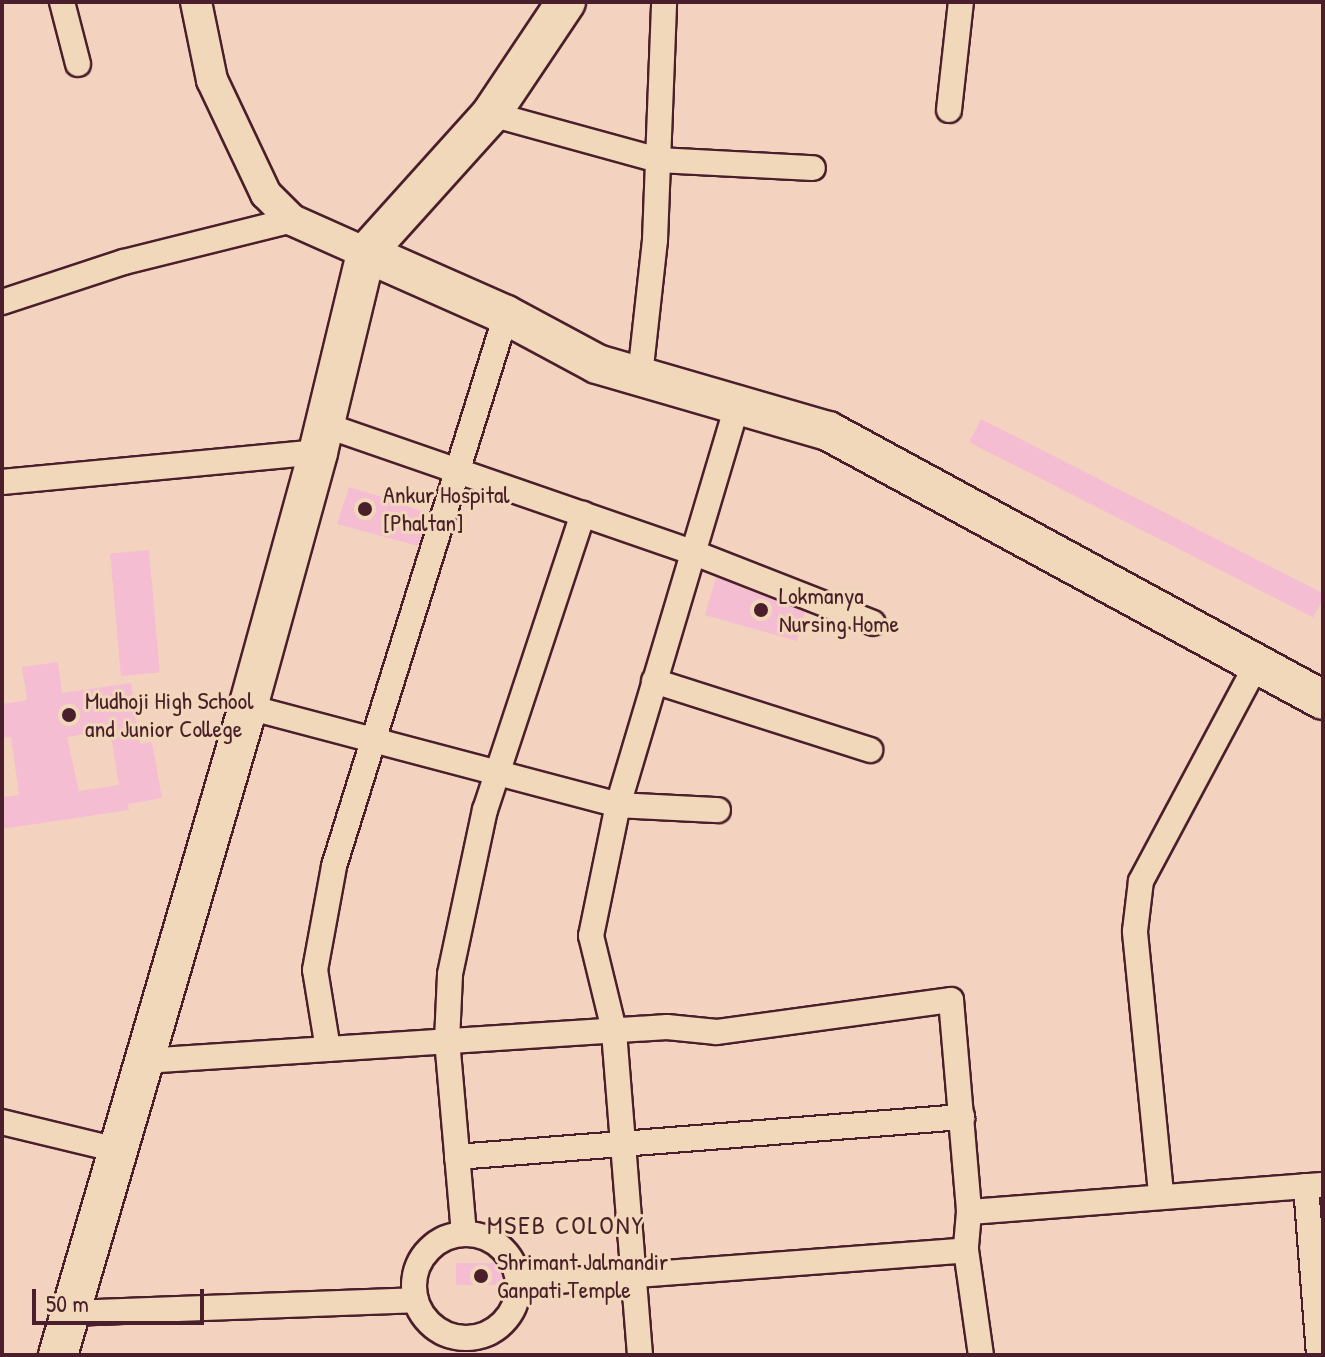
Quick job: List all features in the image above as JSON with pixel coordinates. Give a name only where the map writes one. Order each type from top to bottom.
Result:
[{"type":"main road","points":[[58,1355],[248,707],[322,438],[366,253],[491,114],[566,2]]},
{"type":"main road","points":[[366,253],[506,315],[597,364],[828,431],[1323,700]]},
{"type":"street","points":[[62,2],[78,64]]},
{"type":"street","points":[[196,2],[212,80],[266,194],[292,220],[366,253]]},
{"type":"street","points":[[640,376],[658,160],[664,2]]},
{"type":"street","points":[[949,110],[961,2]]},
{"type":"street","points":[[491,114],[658,160],[813,168]]},
{"type":"street","points":[[2,302],[124,262],[292,220]]},
{"type":"street","points":[[328,1049],[315,970],[334,866],[375,740],[455,469],[506,315]]},
{"type":"street","points":[[640,1355],[631,1276],[614,1030],[591,936],[618,805],[737,405]]},
{"type":"street","points":[[2,482],[322,438],[455,469],[692,552],[873,623]]},
{"type":"street","points":[[464,1234],[447,1041],[450,974],[496,777],[583,514]]},
{"type":"street","points":[[1161,1193],[1135,931],[1141,881],[1257,664]]},
{"type":"street","points":[[654,681],[870,750]]},
{"type":"street","points":[[248,707],[375,740],[496,777],[618,805],[718,810]]},
{"type":"street","points":[[144,1061],[667,1027],[717,1032],[951,1000],[969,1212],[966,1250],[981,1355]]},
{"type":"street","points":[[457,1157],[962,1117]]},
{"type":"street","points":[[2,1122],[118,1150]]},
{"type":"street","points":[[969,1212],[1161,1193],[1315,1185],[1319,1355]]},
{"type":"street","points":[[464,1234],[501,1248],[518,1284],[516,1300],[498,1327],[467,1346],[435,1328],[416,1300],[417,1269],[425,1256],[435,1245],[464,1234]]},
{"type":"street","points":[[518,1284],[966,1250]]},
{"type":"street","points":[[68,1313],[416,1300]]},
{"type":"building","points":[[981,419],[1323,593],[1313,617],[969,442]]},
{"type":"building","points":[[349,487],[385,498],[388,487],[411,494],[407,506],[428,513],[418,546],[337,524]]},
{"type":"building","points":[[149,550],[160,673],[121,676],[110,553]]},
{"type":"building","points":[[716,577],[805,612],[797,641],[705,615]]},
{"type":"building","points":[[58,662],[62,693],[131,683],[140,744],[152,742],[162,798],[128,804],[129,810],[2,829],[2,797],[19,795],[11,737],[2,738],[2,704],[27,700],[22,667]],"holes":[[[110,730],[119,785],[79,791],[67,737]]]},
{"type":"building","name":"Shrimant Jalmandir Ganpati Temple","points":[[456,1263],[503,1263],[503,1285],[456,1285]]},
{"type":"place","name":"Ankur Hospital [Phaltan]","points":[[365,509]]},
{"type":"place","name":"Lokmanya Nursing Home","points":[[761,610]]},
{"type":"place","name":"Mudhoji High School and Junior College","points":[[69,715]]},
{"type":"place","name":"Shrimant Jalmandir Ganpati Temple","points":[[481,1276]]},
{"type":"district","name":"MSEB COLONY","points":[[566,1225]]}]
